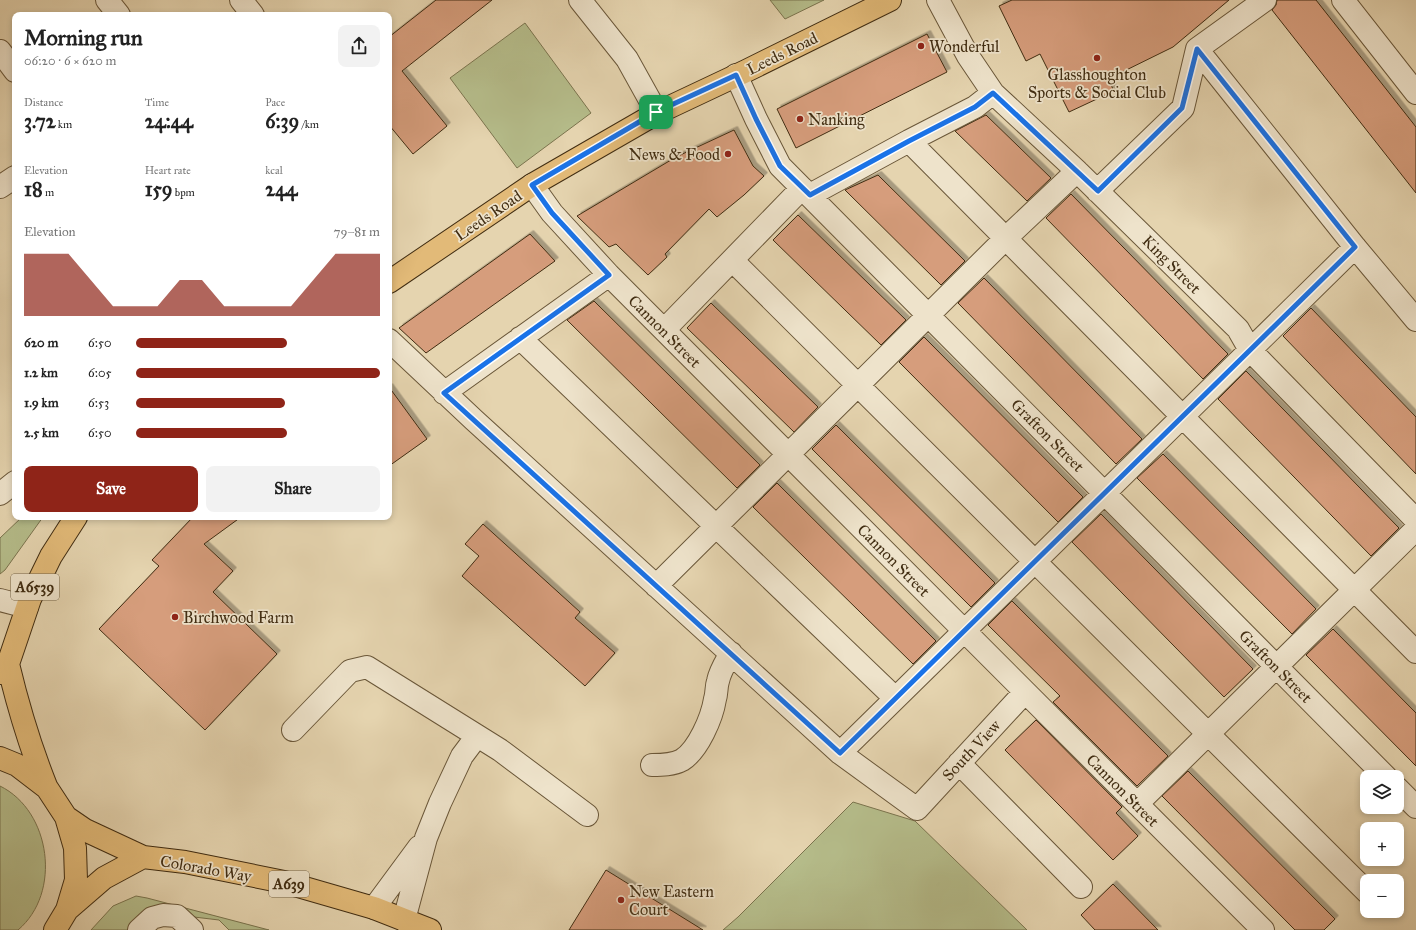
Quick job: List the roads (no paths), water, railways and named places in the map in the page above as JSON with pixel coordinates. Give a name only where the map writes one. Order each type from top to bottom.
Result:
[{"type":"main road","name":"Leeds Road","points":[[392,280],[532,185],[656,112],[890,0]]},
{"type":"main road","name":"A6539","points":[[47,788],[31,749],[18,705],[4,668],[30,598],[51,556],[74,520]]},
{"type":"main road","points":[[0,758],[17,765],[47,788],[66,817],[75,848],[76,880],[67,910],[55,930]]},
{"type":"main road","name":"Colorado Way","points":[[66,817],[85,830],[143,857],[185,862],[284,882],[374,908],[430,930]]},
{"type":"main road","name":"Colorado Way","points":[[67,910],[104,878],[143,857]]},
{"type":"street","points":[[107,0],[116,12]]},
{"type":"street","points":[[241,0],[251,12]]},
{"type":"street","points":[[580,0],[627,59],[656,112]]},
{"type":"street","name":"King Street","points":[[938,0],[968,56],[993,93],[1078,171],[1238,329],[1250,350],[1416,520]]},
{"type":"street","points":[[1098,191],[1182,108],[1197,49],[1265,0]]},
{"type":"street","points":[[1343,0],[1416,93]]},
{"type":"street","points":[[1197,49],[1355,247],[1415,317]]},
{"type":"street","points":[[0,51],[12,67]]},
{"type":"street","name":"Grafton Street","points":[[736,75],[780,166],[1379,770]]},
{"type":"street","points":[[664,330],[732,260],[806,192],[975,107],[993,93]]},
{"type":"street","points":[[909,141],[1416,652]]},
{"type":"street","points":[[656,586],[1006,238],[1078,171]]},
{"type":"street","points":[[0,187],[12,179]]},
{"type":"street","name":"Cannon Street","points":[[532,185],[552,213],[609,275],[1263,930]]},
{"type":"street","points":[[392,343],[444,393],[840,753],[1355,247]]},
{"type":"street","points":[[732,260],[1360,885]]},
{"type":"street","points":[[444,393],[609,275]]},
{"type":"street","points":[[520,338],[895,698]]},
{"type":"street","points":[[0,494],[12,484]]},
{"type":"street","points":[[1137,804],[1416,529]]},
{"type":"street","points":[[0,600],[27,607]]},
{"type":"street","points":[[652,766],[670,764],[681,760],[698,742],[712,714],[716,699],[718,680],[722,667],[731,653]]},
{"type":"street","points":[[293,730],[350,671],[367,667],[500,750],[587,815]]},
{"type":"street","name":"South View","points":[[840,753],[917,809],[1025,692]]},
{"type":"street","points":[[404,920],[426,838],[440,802],[462,756],[477,736]]},
{"type":"street","points":[[959,763],[1081,887]]},
{"type":"street","points":[[1404,795],[1416,807]]},
{"type":"street","points":[[374,908],[426,838]]},
{"type":"street","points":[[139,930],[152,918],[163,915],[177,916],[192,930]]},
{"type":"place","name":"Wonderful","points":[[921,46]]},
{"type":"place","name":"Glasshoughton Sports & Social Club","points":[[1097,58]]},
{"type":"place","name":"Nanking","points":[[800,119]]},
{"type":"place","name":"News & Food","points":[[728,154]]},
{"type":"place","name":"Birchwood Farm","points":[[175,617]]},
{"type":"place","name":"New Eastern Court","points":[[621,900]]}]
